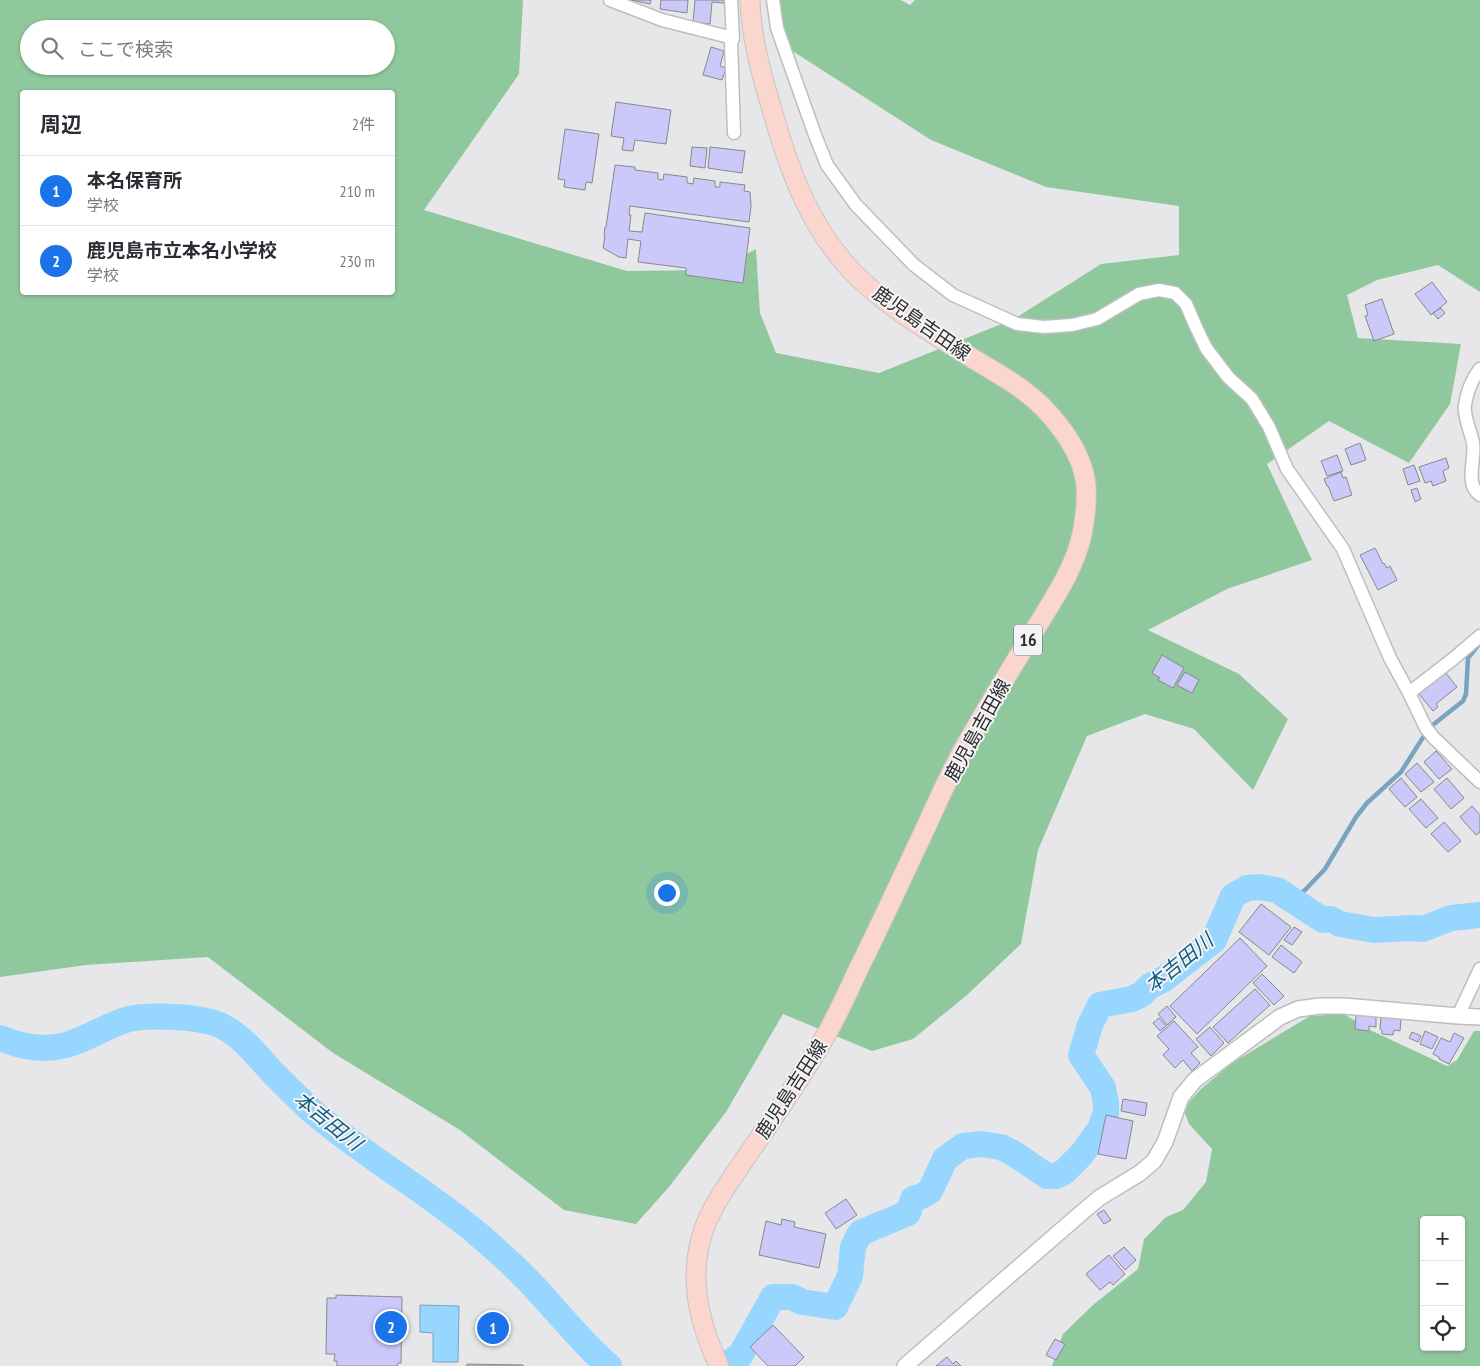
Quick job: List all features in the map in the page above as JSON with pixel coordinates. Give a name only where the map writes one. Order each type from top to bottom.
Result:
[{"type":"main road","name":"鹿児島吉田線","points":[[719,1366],[708,1342],[699,1310],[696,1286],[697,1262],[706,1224],[726,1188],[776,1114],[832,1025],[941,794],[971,736],[1062,584],[1082,535],[1086,483],[1077,454],[1058,424],[1022,388],[903,315],[876,294],[851,270],[828,243],[798,190],[779,133],[754,41],[750,0]]},
{"type":"street","points":[[610,0],[662,20],[733,38]]},
{"type":"street","points":[[731,0],[734,133]]},
{"type":"street","points":[[773,0],[777,28],[827,165],[856,205],[914,265],[953,295],[1017,324],[1044,327],[1072,326],[1097,319],[1139,294],[1159,290],[1175,293],[1186,304],[1206,348],[1228,378],[1252,399],[1269,427],[1287,469],[1343,549],[1390,658],[1430,733],[1480,782]]},
{"type":"street","points":[[1480,369],[1471,381],[1464,406],[1473,446],[1472,482],[1476,493],[1480,496]]},
{"type":"street","points":[[1409,693],[1480,636]]},
{"type":"street","points":[[1458,1016],[1480,969]]},
{"type":"street","points":[[906,1366],[1099,1198],[1140,1173],[1154,1161],[1164,1142],[1181,1097],[1195,1080],[1280,1017],[1298,1009],[1320,1006],[1344,1006],[1480,1017]]},
{"type":"green space","points":[[0,0],[523,0],[519,74],[424,210],[627,271],[716,270],[756,249],[760,313],[776,353],[879,373],[1014,319],[1101,264],[1179,255],[1179,206],[1046,187],[931,140],[780,43],[778,0],[901,0],[910,5],[915,0],[1480,0],[1480,292],[1438,265],[1377,280],[1347,295],[1358,338],[1461,344],[1450,404],[1409,463],[1329,421],[1267,464],[1312,560],[1227,589],[1148,630],[1239,674],[1288,719],[1253,790],[1194,729],[1145,714],[1087,736],[1038,850],[1021,944],[967,995],[913,1039],[872,1051],[783,1014],[726,1112],[669,1187],[636,1224],[564,1210],[460,1130],[333,1053],[208,957],[86,965],[0,977]]},
{"type":"green space","points":[[1344,1014],[1370,1030],[1447,1066],[1457,1060],[1474,1031],[1480,1031],[1480,1366],[1052,1366],[1063,1334],[1093,1305],[1138,1269],[1144,1239],[1166,1217],[1183,1210],[1206,1182],[1212,1149],[1189,1124],[1185,1113],[1189,1102],[1201,1089],[1232,1063],[1310,1016]]},
{"type":"water","points":[[420,1305],[459,1306],[458,1362],[433,1362],[433,1333],[420,1332]]},
{"type":"building","points":[[631,0],[651,0],[650,4]]},
{"type":"building","points":[[661,0],[688,0],[687,13],[660,9]]},
{"type":"building","points":[[695,0],[724,0],[724,3],[712,2],[710,24],[693,22]]},
{"type":"building","points":[[711,47],[724,51],[720,66],[726,68],[722,80],[703,75]]},
{"type":"building","points":[[616,102],[671,110],[666,144],[635,140],[633,151],[622,150],[624,138],[611,136]]},
{"type":"building","points":[[565,129],[599,134],[592,183],[586,182],[585,190],[564,187],[565,180],[558,179]]},
{"type":"building","points":[[692,147],[707,148],[705,168],[690,166]]},
{"type":"building","points":[[710,147],[745,151],[742,173],[708,168]]},
{"type":"building","points":[[615,165],[635,167],[635,170],[658,173],[658,179],[663,180],[664,174],[687,177],[687,183],[693,184],[694,178],[715,181],[715,187],[720,187],[720,182],[745,185],[744,191],[750,192],[749,222],[630,206],[629,215],[631,215],[629,231],[642,232],[645,213],[750,228],[743,283],[686,275],[686,268],[638,262],[641,241],[628,239],[626,258],[619,257],[603,248]]},
{"type":"building","points":[[1432,282],[1447,302],[1431,315],[1415,294]]},
{"type":"building","points":[[1382,299],[1394,334],[1374,341],[1365,316],[1368,315],[1365,305]]},
{"type":"building","points":[[1441,308],[1445,313],[1438,319],[1433,313]]},
{"type":"building","points":[[1360,443],[1366,460],[1351,465],[1345,449]]},
{"type":"building","points":[[1337,455],[1343,471],[1327,476],[1321,461]]},
{"type":"building","points":[[1446,458],[1449,468],[1443,471],[1446,481],[1433,486],[1431,481],[1425,483],[1419,467]]},
{"type":"building","points":[[1414,465],[1420,481],[1408,485],[1403,469]]},
{"type":"building","points":[[1341,472],[1343,478],[1346,477],[1352,495],[1334,501],[1324,479]]},
{"type":"building","points":[[1417,488],[1421,499],[1415,502],[1411,490]]},
{"type":"building","points":[[1375,548],[1383,564],[1387,568],[1390,566],[1397,580],[1378,590],[1360,555]]},
{"type":"building","points":[[1162,655],[1184,668],[1173,688],[1158,680],[1160,678],[1152,673]]},
{"type":"building","points":[[1185,672],[1199,680],[1192,693],[1177,685]]},
{"type":"building","points":[[1445,672],[1457,687],[1436,704],[1438,707],[1433,711],[1419,694]]},
{"type":"building","points":[[1436,751],[1452,769],[1439,779],[1424,762]]},
{"type":"building","points":[[1417,763],[1434,782],[1421,792],[1405,774]]},
{"type":"building","points":[[1401,778],[1417,797],[1405,807],[1389,789]]},
{"type":"building","points":[[1447,778],[1464,798],[1451,809],[1434,789]]},
{"type":"building","points":[[1421,799],[1438,818],[1426,828],[1409,809]]},
{"type":"building","points":[[1472,806],[1480,815],[1480,832],[1476,835],[1460,817]]},
{"type":"building","points":[[1444,822],[1461,841],[1448,852],[1431,834]]},
{"type":"building","points":[[1261,904],[1291,927],[1269,955],[1239,932]]},
{"type":"building","points":[[1294,927],[1302,932],[1292,945],[1284,940]]},
{"type":"building","points":[[1240,938],[1267,966],[1197,1034],[1170,1006]]},
{"type":"building","points":[[1281,945],[1302,962],[1294,973],[1272,957]]},
{"type":"building","points":[[1262,974],[1284,996],[1274,1005],[1253,983]]},
{"type":"building","points":[[1255,989],[1270,1005],[1228,1043],[1213,1027]]},
{"type":"building","points":[[1167,1006],[1176,1017],[1167,1025],[1158,1014]]},
{"type":"building","points":[[1356,1015],[1376,1017],[1376,1027],[1369,1026],[1369,1031],[1355,1029]]},
{"type":"building","points":[[1381,1017],[1401,1019],[1400,1031],[1394,1030],[1393,1035],[1382,1034],[1380,1029]]},
{"type":"building","points":[[1159,1018],[1166,1026],[1160,1031],[1153,1023]]},
{"type":"building","points":[[1174,1021],[1198,1047],[1191,1053],[1200,1063],[1192,1071],[1183,1060],[1175,1068],[1163,1055],[1169,1049],[1157,1036]]},
{"type":"building","points":[[1210,1027],[1224,1043],[1211,1056],[1196,1039]]},
{"type":"building","points":[[1425,1031],[1438,1037],[1432,1049],[1420,1044]]},
{"type":"building","points":[[1412,1032],[1421,1036],[1418,1042],[1409,1038]]},
{"type":"building","points":[[1454,1033],[1464,1038],[1449,1064],[1433,1054],[1441,1038],[1450,1042]]},
{"type":"building","points":[[1123,1099],[1147,1103],[1145,1116],[1121,1111]]},
{"type":"building","points":[[1106,1115],[1133,1121],[1126,1159],[1098,1154]]},
{"type":"building","points":[[846,1199],[857,1215],[836,1229],[825,1213]]},
{"type":"building","points":[[1104,1210],[1111,1220],[1104,1224],[1097,1214]]},
{"type":"building","points":[[782,1219],[795,1222],[794,1227],[826,1234],[819,1268],[759,1255],[766,1221],[781,1225]]},
{"type":"building","points":[[1124,1247],[1136,1260],[1125,1270],[1113,1256]]},
{"type":"building","points":[[1109,1255],[1125,1274],[1113,1285],[1110,1282],[1100,1290],[1086,1274]]},
{"type":"building","points":[[336,1295],[402,1297],[401,1363],[398,1363],[397,1366],[337,1366],[337,1361],[334,1361],[335,1354],[326,1354],[327,1298],[336,1298]]},
{"type":"building","points":[[773,1325],[804,1357],[795,1366],[768,1366],[750,1347]]},
{"type":"building","points":[[1055,1339],[1065,1344],[1056,1360],[1046,1355]]},
{"type":"building","points":[[947,1357],[953,1364],[956,1361],[961,1366],[936,1366]]},
{"type":"building","points":[[467,1364],[523,1365],[523,1366],[467,1366]]},
{"type":"waterway","points":[[1293,899],[1305,890],[1325,869],[1356,817],[1367,803],[1401,772],[1429,728],[1463,701],[1466,694],[1468,658],[1480,643]]},
{"type":"waterway","name":"本吉田川","points":[[723,1366],[740,1356],[773,1297],[792,1297],[802,1302],[835,1307],[850,1276],[853,1247],[860,1233],[908,1213],[913,1199],[930,1191],[945,1159],[963,1146],[981,1144],[1001,1147],[1047,1176],[1056,1176],[1064,1172],[1081,1155],[1100,1129],[1106,1113],[1103,1088],[1081,1055],[1090,1025],[1100,1005],[1132,999],[1142,994],[1150,986],[1164,979],[1214,940],[1233,896],[1247,888],[1259,887],[1277,890],[1323,920],[1331,919],[1340,924],[1374,930],[1423,929],[1451,918],[1480,915]]},
{"type":"waterway","name":"本吉田川","points":[[0,1038],[16,1044],[33,1047],[58,1047],[137,1017],[193,1019],[221,1025],[246,1044],[312,1111],[438,1203],[487,1242],[525,1277],[581,1340],[609,1366]]},
{"type":"place","name":"鹿児島市立本名小学校","points":[[391,1327]]},
{"type":"place","name":"本名保育所","points":[[493,1328]]}]
